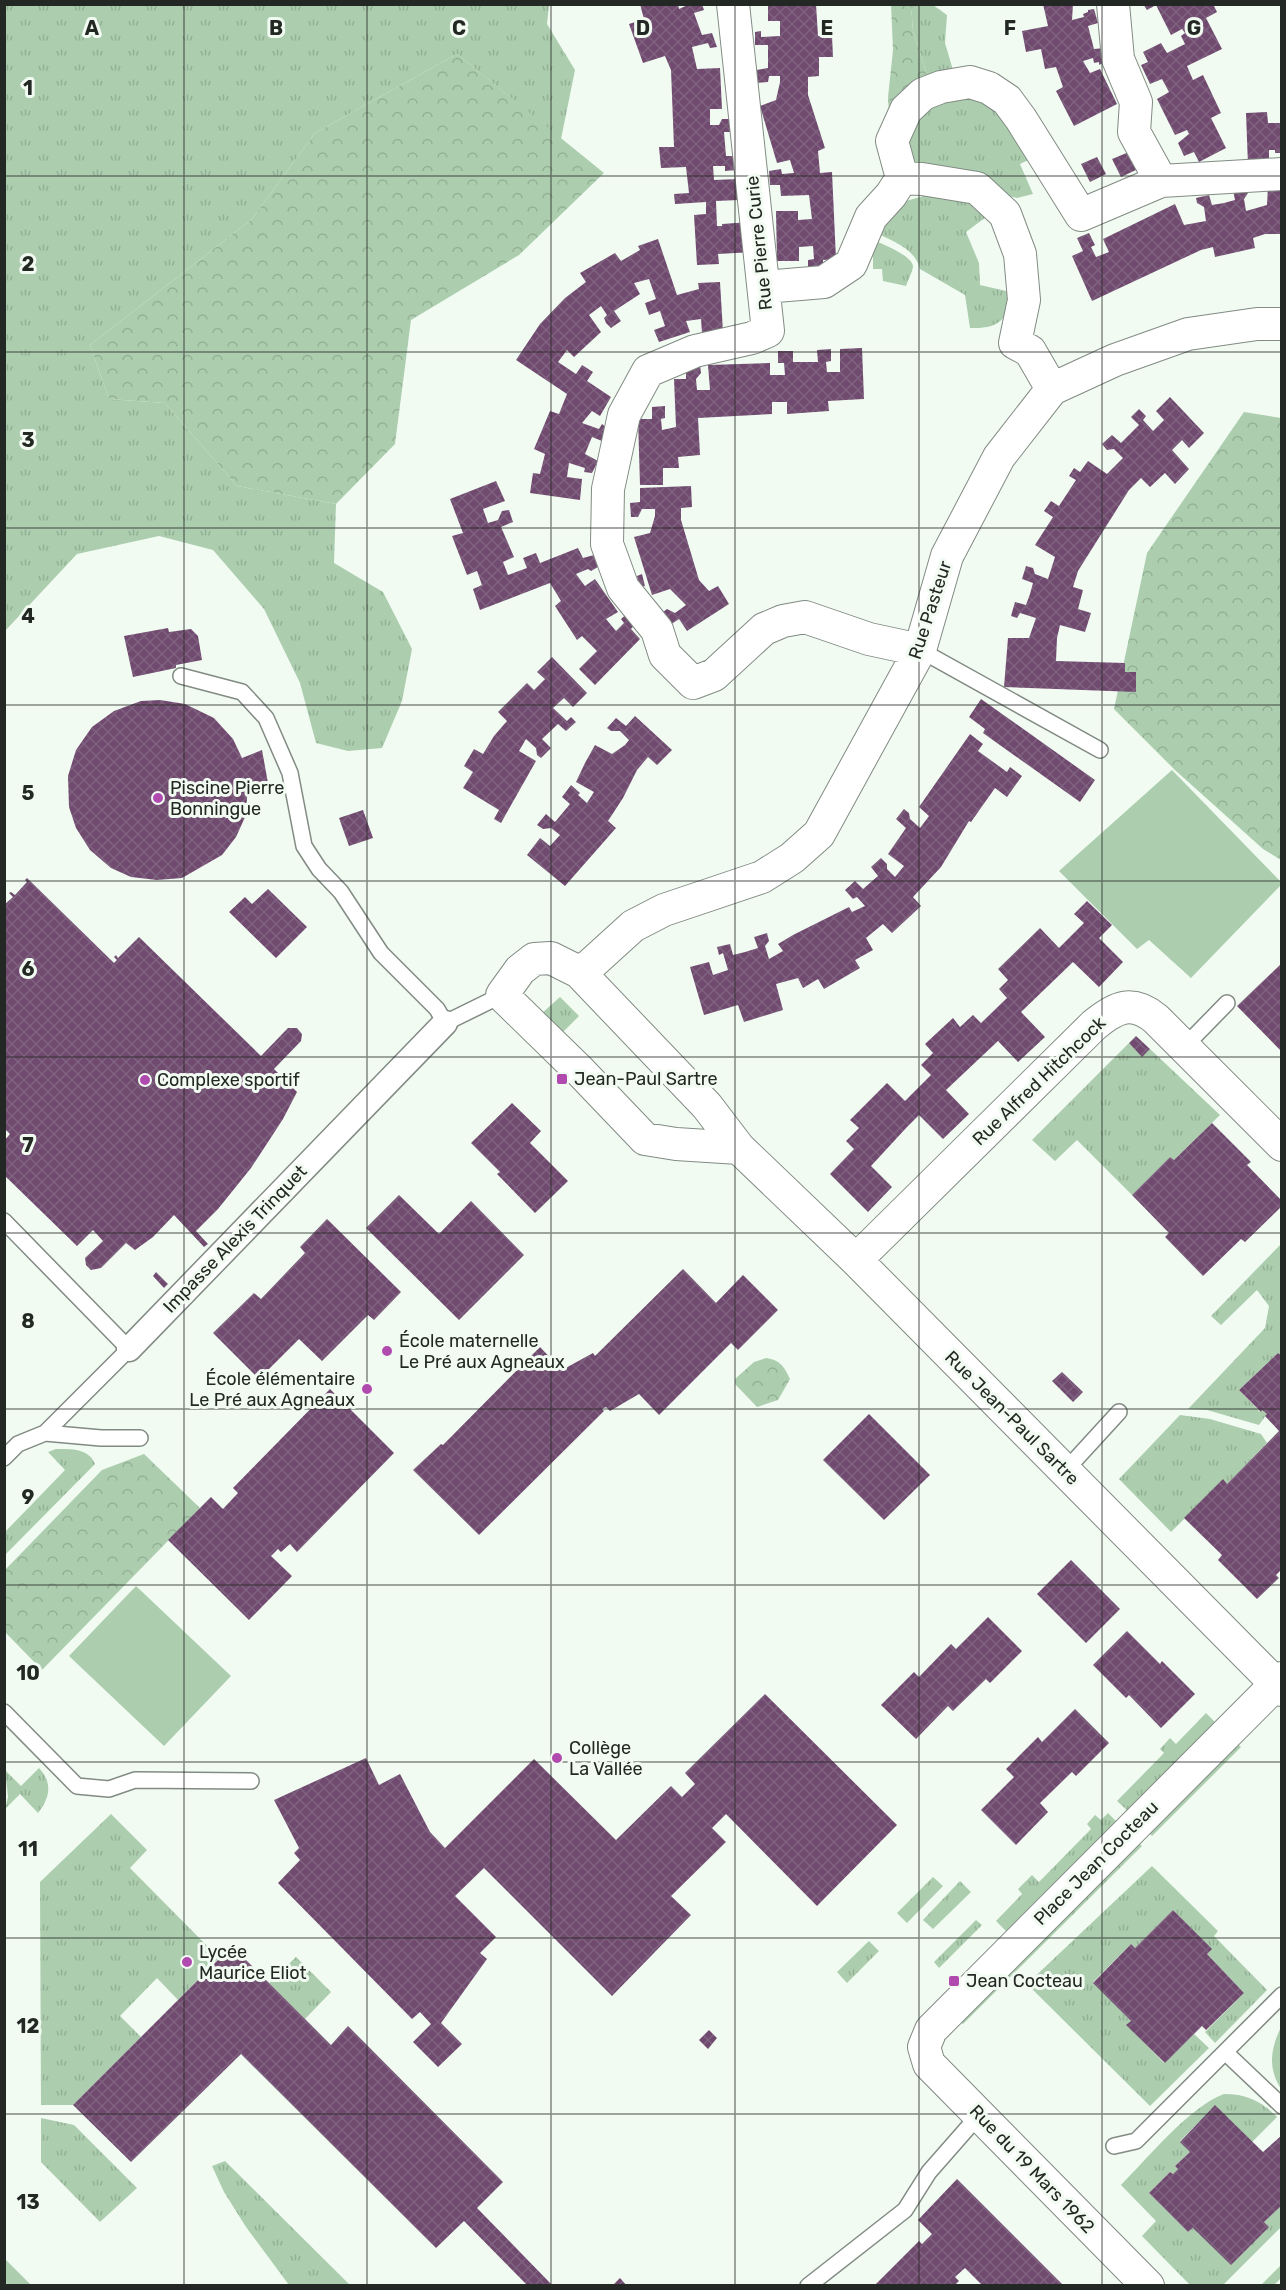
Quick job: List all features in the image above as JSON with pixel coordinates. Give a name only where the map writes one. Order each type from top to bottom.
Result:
[{"type":"street","name":"Rue Pierre Curie","points":[[733,4],[768,331],[752,338],[695,351],[648,371],[624,415],[608,489],[607,544],[623,588],[657,630],[665,655],[693,683],[714,675],[764,629],[783,621],[805,617],[869,639],[920,650]]},
{"type":"street","points":[[1113,4],[1118,60],[1136,102],[1134,132],[1161,181]]},
{"type":"street","points":[[764,287],[824,282],[851,264],[871,217],[891,195],[902,178],[892,141],[906,110],[923,94],[941,87],[970,82],[989,88],[1007,100],[1081,215],[1161,181],[1281,174]]},
{"type":"street","points":[[902,178],[977,188],[1005,214],[1020,254],[1024,300],[1015,343],[1030,351],[1052,389]]},
{"type":"street","name":"Rue Pasteur","points":[[579,972],[590,966],[633,926],[664,910],[762,877],[792,858],[819,834],[920,650],[947,556],[999,457],[1052,389],[1115,360],[1188,334],[1257,324],[1281,324]]},
{"type":"street","name":"Rue Jean-Paul Sartre","points":[[502,995],[520,970],[534,959],[551,958],[579,972],[707,1106],[739,1148],[856,1260],[1279,1684]]},
{"type":"street","points":[[502,995],[645,1139],[676,1144],[739,1148]]},
{"type":"street","name":"Rue Alfred Hitchcock","points":[[856,1260],[1094,1025],[1118,1009],[1145,1011],[1156,1019],[1281,1145]]},
{"type":"street","name":"Impasse Alexis Trinquet","points":[[129,1349],[445,1023]]},
{"type":"street","name":"Place Jean Cocteau","points":[[924,2047],[930,2030],[1279,1684]]},
{"type":"street","name":"Rue du 19 Mars 1962","points":[[924,2047],[929,2064],[1148,2286]]},
{"type":"lane","points":[[920,650],[1100,750]]},
{"type":"lane","points":[[181,676],[242,692],[266,718],[290,773],[304,846],[320,869],[341,892],[381,953],[437,1009],[445,1023]]},
{"type":"lane","name":"Rue Jean-Paul Sartre","points":[[445,1023],[502,995]]},
{"type":"lane","points":[[1184,1047],[1227,1003]]},
{"type":"lane","points":[[4,1221],[129,1349]]},
{"type":"lane","name":"Impasse Alexis Trinquet","points":[[4,1458],[18,1444],[45,1433],[129,1349]]},
{"type":"lane","points":[[1065,1471],[1119,1412]]},
{"type":"lane","points":[[45,1433],[73,1437],[140,1438]]},
{"type":"lane","points":[[4,1712],[76,1786],[109,1789],[135,1780],[251,1781]]},
{"type":"lane","points":[[1114,2145],[1136,2141],[1281,1995]]},
{"type":"lane","points":[[1225,2052],[1281,2106]]},
{"type":"lane","points":[[808,2286],[905,2210],[929,2172],[979,2115]]},
{"type":"green space","points":[[5,5],[549,5],[547,24],[575,70],[561,139],[457,54],[315,133],[252,219],[90,345],[109,399],[165,403],[237,486],[336,504],[334,563],[383,592],[412,649],[402,701],[382,748],[348,751],[316,743],[300,683],[264,609],[213,550],[159,536],[77,554],[5,631]]},
{"type":"green space","points":[[891,5],[911,5],[913,31],[928,78],[889,113],[888,97],[893,50]]},
{"type":"green space","points":[[911,5],[933,5],[947,15],[945,43],[953,70],[928,78],[913,31]]},
{"type":"green space","points":[[457,54],[604,173],[519,255],[411,320],[395,444],[336,504],[237,486],[165,403],[109,399],[90,345],[252,219],[315,133]]},
{"type":"green space","points":[[984,93],[1035,157],[1020,164],[1033,194],[1017,198],[927,170],[910,161],[905,152],[909,122],[931,100]]},
{"type":"green space","points":[[953,192],[990,214],[966,232],[979,263],[980,285],[1015,293],[1005,316],[988,327],[970,328],[965,295],[920,269],[908,250],[874,232],[899,203],[934,193]]},
{"type":"green space","points":[[871,239],[896,250],[912,263],[913,267],[906,286],[883,281],[882,269],[873,269],[873,257],[864,256]]},
{"type":"green space","points":[[1244,412],[1281,418],[1281,860],[1263,849],[1176,771],[1114,709],[1147,553]]},
{"type":"green space","points":[[1172,770],[1281,882],[1281,885],[1191,978],[1149,940],[1137,949],[1059,871]]},
{"type":"green space","points":[[560,997],[579,1016],[561,1034],[541,1014]]},
{"type":"green space","points":[[1129,1043],[1142,1056],[1150,1049],[1220,1115],[1174,1160],[1170,1157],[1132,1195],[1077,1140],[1055,1161],[1032,1140]]},
{"type":"green space","points":[[1281,1244],[1281,1356],[1278,1353],[1239,1390],[1260,1412],[1262,1410],[1267,1414],[1259,1425],[1207,1410],[1188,1409],[1265,1328],[1269,1306],[1257,1290],[1221,1325],[1211,1316]]},
{"type":"green space","points":[[766,1358],[781,1364],[790,1379],[778,1400],[757,1407],[735,1384],[735,1379],[754,1362]]},
{"type":"green space","points":[[1180,1415],[1210,1419],[1261,1434],[1267,1443],[1227,1484],[1223,1480],[1171,1532],[1119,1479]]},
{"type":"green space","points":[[56,1449],[84,1452],[95,1464],[5,1555],[5,1532],[65,1470],[48,1452]]},
{"type":"green space","points":[[144,1454],[200,1508],[42,1670],[5,1632],[4,1571],[102,1470]]},
{"type":"green space","points":[[136,1586],[231,1676],[164,1746],[69,1656]]},
{"type":"green space","points":[[1206,1713],[1218,1725],[1130,1813],[1117,1801],[1164,1753],[1160,1749],[1170,1738],[1176,1744]]},
{"type":"green space","points":[[1234,1741],[1241,1747],[1152,1836],[1145,1829]]},
{"type":"green space","points":[[39,1768],[46,1779],[48,1790],[45,1802],[38,1813],[20,1794],[5,1809],[8,1797],[5,1770],[21,1786]]},
{"type":"green space","points":[[1108,1813],[1119,1824],[1010,1935],[996,1921],[1022,1894],[1018,1889],[1032,1875],[1039,1882],[1091,1829],[1087,1824],[1095,1815],[1101,1820]]},
{"type":"green space","points":[[111,1814],[147,1850],[130,1868],[219,1958],[178,2000],[157,1978],[120,2016],[141,2037],[73,2105],[41,2105],[40,1882]]},
{"type":"green space","points":[[1135,1840],[1142,1846],[963,2024],[956,2017]]},
{"type":"green space","points":[[1152,1866],[1218,1931],[1214,1936],[1267,1990],[1215,2043],[1205,2032],[1244,1993],[1207,1954],[1211,1949],[1173,1910],[1135,1948],[1131,1944],[1093,1982],[1131,2021],[1127,2025],[1164,2063],[1194,2034],[1209,2048],[1150,2106],[1027,1984]]},
{"type":"green space","points":[[933,1877],[943,1886],[907,1923],[897,1913]]},
{"type":"green space","points":[[960,1881],[971,1892],[933,1929],[923,1920]]},
{"type":"green space","points":[[976,1920],[982,1925],[939,1968],[934,1962]]},
{"type":"green space","points":[[869,1941],[879,1951],[847,1983],[837,1972]]},
{"type":"green space","points":[[296,1957],[331,1992],[305,2019],[269,1983]]},
{"type":"green space","points":[[1281,2027],[1281,2089],[1274,2074],[1272,2059]]},
{"type":"green space","points":[[1224,2094],[1240,2095],[1253,2100],[1277,2117],[1252,2142],[1215,2106],[1180,2141],[1190,2152],[1175,2166],[1178,2169],[1173,2174],[1170,2172],[1149,2193],[1188,2232],[1193,2228],[1269,2227],[1264,2222],[1281,2205],[1281,2227],[1223,2285],[1190,2285],[1142,2236],[1156,2221],[1121,2185],[1183,2121],[1211,2100]]},
{"type":"green space","points":[[41,2118],[74,2125],[137,2188],[100,2222],[41,2162]]},
{"type":"green space","points":[[225,2161],[350,2285],[289,2285],[246,2227],[224,2192],[212,2166]]},
{"type":"green space","points":[[5,2259],[31,2285],[8,2285],[5,2282]]},
{"type":"green space","points":[[1281,2265],[1281,2278],[1274,2285],[1261,2285]]},
{"type":"building","points":[[640,4],[678,4],[679,9],[690,4],[702,4],[704,10],[694,13],[702,35],[712,33],[717,47],[710,48],[708,43],[692,47],[697,69],[720,68],[722,109],[710,109],[710,125],[719,125],[722,119],[732,119],[734,132],[724,132],[726,156],[736,156],[737,170],[725,171],[725,166],[713,166],[714,180],[738,179],[739,200],[716,201],[717,226],[750,222],[753,252],[718,254],[719,264],[697,265],[694,215],[706,214],[706,202],[675,204],[674,194],[689,193],[686,167],[661,168],[659,147],[674,147],[671,70],[665,56],[643,63],[629,24],[644,19]]},
{"type":"building","points":[[768,4],[816,4],[818,36],[832,36],[833,57],[819,57],[819,76],[808,77],[808,95],[825,148],[818,151],[820,173],[832,172],[836,259],[823,260],[823,272],[808,273],[808,260],[814,259],[813,246],[799,247],[799,261],[777,261],[776,211],[798,211],[798,220],[812,219],[809,195],[781,196],[780,185],[770,185],[769,171],[781,169],[782,174],[794,173],[790,160],[777,163],[760,106],[776,100],[780,76],[769,76],[768,82],[756,83],[756,70],[768,68],[768,45],[755,45],[755,32],[761,31],[761,37],[780,36],[780,21],[768,21]]},
{"type":"building","points":[[1043,4],[1073,4],[1072,20],[1084,17],[1083,14],[1088,10],[1094,9],[1098,23],[1088,26],[1094,49],[1105,48],[1107,61],[1099,65],[1099,62],[1094,63],[1093,58],[1083,61],[1090,73],[1100,69],[1117,104],[1074,126],[1056,91],[1063,87],[1056,67],[1045,69],[1041,49],[1026,52],[1022,31],[1048,26]]},
{"type":"building","points":[[1143,4],[1213,4],[1217,12],[1206,18],[1222,49],[1187,66],[1193,80],[1203,75],[1221,113],[1211,118],[1226,148],[1199,162],[1194,152],[1184,156],[1178,143],[1189,134],[1187,130],[1175,135],[1157,99],[1169,92],[1162,79],[1150,84],[1141,65],[1148,62],[1143,52],[1161,43],[1167,53],[1185,44],[1181,36],[1185,33],[1182,29],[1171,35],[1156,5],[1147,10]]},
{"type":"building","points":[[1267,112],[1268,123],[1282,123],[1282,153],[1269,150],[1269,164],[1248,165],[1246,113]]},
{"type":"building","points":[[1129,152],[1138,169],[1121,177],[1112,159]]},
{"type":"building","points":[[1097,157],[1106,174],[1090,182],[1081,164]]},
{"type":"building","points":[[1268,185],[1282,185],[1282,234],[1265,234],[1253,238],[1255,248],[1215,257],[1213,247],[1201,250],[1092,301],[1072,256],[1083,251],[1077,238],[1089,233],[1095,245],[1091,247],[1096,257],[1109,252],[1103,239],[1175,204],[1184,225],[1206,221],[1204,207],[1197,203],[1196,198],[1209,195],[1212,205],[1224,203],[1235,200],[1233,190],[1246,187],[1248,193],[1244,199],[1246,211],[1267,205]]},
{"type":"building","points":[[658,239],[677,295],[699,289],[698,283],[720,282],[723,332],[702,333],[701,319],[686,321],[690,332],[659,342],[654,330],[665,326],[660,311],[649,315],[645,303],[656,299],[649,279],[634,283],[640,294],[614,311],[621,321],[611,328],[606,323],[604,318],[607,315],[601,306],[589,315],[601,332],[574,357],[567,350],[558,362],[576,374],[582,365],[593,372],[587,381],[611,397],[600,416],[592,411],[582,423],[599,429],[602,424],[607,428],[602,441],[592,437],[585,454],[598,461],[592,473],[584,472],[585,468],[569,463],[567,477],[582,479],[580,500],[530,493],[533,473],[540,474],[545,454],[534,449],[550,411],[559,414],[567,394],[516,360],[540,324],[565,298],[586,282],[580,273],[615,253],[621,261],[640,250],[638,246]]},
{"type":"building","points":[[862,348],[864,399],[828,401],[829,411],[787,414],[787,402],[772,402],[772,414],[698,418],[700,455],[678,457],[679,468],[663,468],[663,485],[640,485],[638,419],[652,419],[652,407],[665,406],[665,418],[661,419],[662,430],[676,427],[674,379],[686,379],[686,366],[700,365],[701,373],[696,379],[697,390],[710,390],[708,365],[770,363],[770,375],[785,375],[784,363],[778,363],[778,351],[793,351],[793,362],[818,362],[817,350],[831,349],[831,361],[826,362],[827,372],[840,372],[840,349]]},
{"type":"building","points":[[1170,397],[1204,433],[1189,448],[1182,440],[1172,450],[1189,469],[1175,484],[1165,473],[1150,487],[1141,478],[1129,490],[1078,571],[1073,587],[1083,590],[1078,609],[1091,613],[1085,632],[1060,625],[1057,638],[1056,661],[1125,663],[1125,672],[1136,672],[1136,692],[1004,687],[1008,638],[1029,638],[1036,618],[1020,613],[1017,618],[1011,616],[1015,602],[1026,605],[1030,594],[1033,583],[1022,579],[1026,566],[1033,568],[1035,574],[1048,579],[1055,557],[1035,545],[1053,517],[1044,511],[1051,501],[1059,506],[1076,480],[1069,476],[1074,468],[1080,472],[1088,461],[1107,474],[1123,458],[1114,449],[1107,450],[1102,444],[1112,435],[1121,443],[1139,425],[1131,417],[1139,409],[1146,416],[1143,420],[1153,431],[1164,420],[1156,411]]},
{"type":"building","points":[[496,481],[505,501],[483,509],[488,523],[498,520],[502,511],[509,510],[513,522],[501,527],[514,557],[503,562],[508,575],[527,568],[523,558],[536,553],[540,563],[578,548],[583,558],[594,555],[598,567],[576,574],[585,586],[595,579],[618,612],[606,619],[616,631],[624,623],[621,619],[629,612],[638,621],[631,629],[640,639],[595,685],[579,669],[597,651],[582,636],[577,640],[555,606],[561,601],[550,583],[480,610],[473,589],[482,585],[477,571],[467,575],[452,536],[463,533],[450,499]]},
{"type":"building","points":[[691,486],[692,507],[681,508],[681,520],[699,580],[709,591],[718,586],[729,604],[687,631],[679,619],[670,625],[662,613],[667,609],[675,613],[686,605],[670,589],[652,595],[634,537],[650,533],[655,509],[642,509],[638,517],[631,517],[630,503],[640,502],[640,488]]},
{"type":"building","points":[[642,574],[645,586],[639,587],[637,576]]},
{"type":"building","points":[[168,628],[169,632],[191,629],[198,636],[202,660],[133,677],[124,636]]},
{"type":"building","points":[[552,657],[587,693],[573,707],[564,698],[553,708],[567,721],[571,717],[576,722],[566,731],[558,724],[542,739],[551,748],[541,758],[537,755],[536,748],[526,739],[519,751],[536,761],[501,823],[494,819],[499,810],[463,788],[473,772],[464,766],[474,749],[483,754],[507,721],[498,712],[527,683],[534,690],[545,679],[537,672]]},
{"type":"building","points":[[981,699],[1095,780],[1080,802],[983,733],[985,729],[969,717]]},
{"type":"building","name":"Piscine Pierre Bonningue","points":[[160,700],[185,704],[214,718],[233,739],[242,758],[262,750],[268,783],[248,782],[246,815],[236,837],[222,855],[182,878],[157,880],[131,877],[111,868],[90,850],[76,828],[69,807],[68,776],[76,750],[92,727],[114,711],[141,701]]},
{"type":"building","points":[[635,716],[672,750],[657,765],[648,757],[637,770],[608,821],[616,828],[565,886],[527,855],[540,838],[550,846],[560,835],[551,828],[543,829],[537,825],[546,814],[555,822],[570,804],[562,797],[571,785],[587,803],[594,792],[576,782],[585,763],[595,745],[612,754],[625,745],[629,740],[620,731],[611,731],[607,728],[616,718],[626,726]]},
{"type":"building","points":[[970,734],[983,744],[978,751],[1007,772],[1010,767],[1022,776],[1007,797],[995,788],[971,822],[969,821],[941,867],[913,897],[921,906],[892,933],[883,924],[866,938],[873,950],[855,960],[860,968],[824,989],[818,979],[803,988],[798,978],[776,984],[783,1010],[744,1022],[738,1005],[704,1015],[690,967],[709,962],[713,975],[728,970],[723,953],[719,955],[717,947],[730,944],[733,955],[745,952],[758,948],[754,937],[767,933],[769,941],[765,946],[769,959],[783,951],[778,944],[793,935],[849,907],[852,912],[865,906],[857,897],[853,899],[845,890],[855,881],[863,889],[878,876],[871,867],[881,858],[895,877],[904,866],[888,854],[906,828],[896,819],[904,809],[909,813],[910,819],[920,828],[929,816],[919,807]]},
{"type":"building","points":[[363,810],[373,838],[349,846],[339,818]]},
{"type":"building","name":"Complexe sportif","points":[[27,878],[114,963],[117,960],[114,957],[116,955],[118,958],[139,937],[261,1056],[288,1028],[297,1028],[302,1034],[301,1041],[274,1069],[297,1092],[283,1119],[251,1168],[218,1209],[196,1231],[208,1244],[204,1247],[174,1215],[153,1237],[135,1250],[126,1243],[101,1268],[91,1270],[86,1265],[85,1258],[103,1241],[93,1230],[77,1246],[4,1175],[4,1141],[10,1134],[4,1128],[4,905],[13,897],[9,893],[15,895],[27,882],[25,880]]},
{"type":"building","points":[[268,889],[307,927],[276,958],[229,912],[245,897],[252,904]]},
{"type":"building","points":[[1087,901],[1112,925],[1099,938],[1123,962],[1099,987],[1073,962],[1021,1012],[1045,1037],[1018,1062],[998,1041],[946,1090],[969,1114],[943,1139],[919,1115],[871,1166],[892,1187],[868,1212],[830,1174],[854,1149],[846,1141],[859,1128],[850,1120],[887,1083],[905,1101],[931,1075],[921,1065],[933,1053],[925,1044],[953,1018],[960,1027],[973,1015],[981,1023],[1007,998],[999,989],[1008,980],[998,969],[1040,928],[1059,948],[1084,923],[1074,914]]},
{"type":"building","points":[[1282,963],[1282,1052],[1237,1006]]},
{"type":"building","points":[[1136,1036],[1150,1049],[1142,1057],[1129,1043]]},
{"type":"building","points":[[512,1103],[541,1131],[530,1143],[568,1181],[535,1213],[497,1174],[500,1172],[471,1143]]},
{"type":"building","points":[[1212,1123],[1251,1162],[1247,1165],[1282,1201],[1282,1206],[1245,1242],[1241,1239],[1203,1276],[1165,1237],[1169,1233],[1132,1195],[1170,1157],[1174,1160]]},
{"type":"building","points":[[399,1195],[439,1234],[471,1201],[524,1255],[459,1320],[366,1228]]},
{"type":"building","points":[[327,1219],[401,1292],[374,1320],[368,1315],[322,1361],[299,1339],[259,1379],[213,1333],[254,1293],[261,1299],[305,1253],[300,1247]]},
{"type":"building","points":[[683,1269],[716,1303],[743,1275],[778,1310],[738,1350],[731,1343],[659,1415],[639,1394],[610,1411],[606,1407],[602,1409],[604,1411],[479,1535],[413,1470],[441,1444],[443,1445],[540,1347],[562,1370],[593,1353],[595,1356]]},
{"type":"building","points":[[156,1272],[168,1284],[164,1288],[153,1276]]},
{"type":"building","points":[[1278,1353],[1282,1356],[1282,1572],[1276,1575],[1279,1578],[1257,1599],[1218,1560],[1222,1555],[1184,1518],[1223,1479],[1227,1484],[1279,1431],[1265,1416],[1267,1414],[1262,1410],[1261,1412],[1239,1390]]},
{"type":"building","points":[[1062,1372],[1083,1392],[1073,1402],[1052,1381]]},
{"type":"building","points":[[330,1389],[394,1453],[297,1552],[290,1544],[281,1552],[278,1549],[271,1556],[292,1576],[249,1620],[168,1540],[211,1497],[223,1509],[238,1493],[233,1488]]},
{"type":"building","points":[[869,1414],[930,1475],[884,1520],[823,1460]]},
{"type":"building","points":[[1071,1560],[1120,1609],[1086,1643],[1037,1594]]},
{"type":"building","points":[[988,1617],[1022,1651],[990,1683],[986,1679],[953,1711],[948,1706],[916,1739],[881,1705],[914,1672],[919,1677],[951,1644],[956,1649]]},
{"type":"building","points":[[1127,1631],[1195,1694],[1161,1728],[1129,1695],[1126,1698],[1093,1665]]},
{"type":"building","points":[[765,1694],[897,1825],[817,1906],[726,1814],[712,1828],[726,1842],[671,1896],[691,1915],[612,1996],[484,1868],[455,1896],[496,1937],[480,1953],[487,1959],[441,2023],[462,2044],[438,2067],[413,2042],[431,2024],[420,2012],[412,2019],[278,1883],[300,1860],[294,1853],[299,1848],[274,1800],[366,1758],[379,1785],[400,1774],[430,1832],[445,1848],[534,1759],[616,1840],[671,1786],[682,1797],[695,1784],[685,1773]]},
{"type":"building","points":[[1075,1709],[1109,1743],[1076,1776],[1072,1772],[1040,1803],[1048,1812],[1016,1845],[981,1810],[1014,1777],[1006,1769],[1038,1737],[1042,1742]]},
{"type":"building","points":[[1173,1910],[1212,1949],[1207,1954],[1244,1993],[1206,2030],[1202,2026],[1165,2063],[1126,2025],[1131,2021],[1093,1983],[1131,1944],[1135,1948]]},
{"type":"building","points":[[232,1946],[331,2045],[348,2026],[503,2182],[477,2208],[553,2286],[528,2286],[464,2221],[436,2248],[241,2054],[131,2162],[73,2105]]},
{"type":"building","points":[[709,2030],[717,2038],[708,2049],[699,2040]]},
{"type":"building","points":[[1215,2105],[1263,2152],[1282,2135],[1282,2205],[1264,2222],[1269,2227],[1231,2265],[1193,2228],[1188,2232],[1149,2193],[1170,2172],[1173,2174],[1178,2169],[1175,2166],[1190,2152],[1180,2142]]},
{"type":"building","points":[[957,2179],[1064,2286],[983,2286],[965,2268],[955,2277],[959,2281],[954,2286],[874,2286],[919,2241],[922,2244],[932,2234],[918,2220]]},
{"type":"building","points":[[620,2278],[627,2286],[612,2286]]},
{"type":"place","name":"Piscine Pierre Bonningue","points":[[158,798]]},
{"type":"place","name":"Jean-Paul Sartre","points":[[562,1079]]},
{"type":"place","name":"Complexe sportif","points":[[145,1080]]},
{"type":"place","name":"École maternelle Le Pré aux Agneaux","points":[[387,1351]]},
{"type":"place","name":"École élémentaire Le Pré aux Agneaux","points":[[367,1389]]},
{"type":"place","name":"Collège La Vallée","points":[[557,1758]]},
{"type":"place","name":"Lycée Maurice Eliot","points":[[187,1962]]},
{"type":"place","name":"Jean Cocteau","points":[[954,1981]]}]
